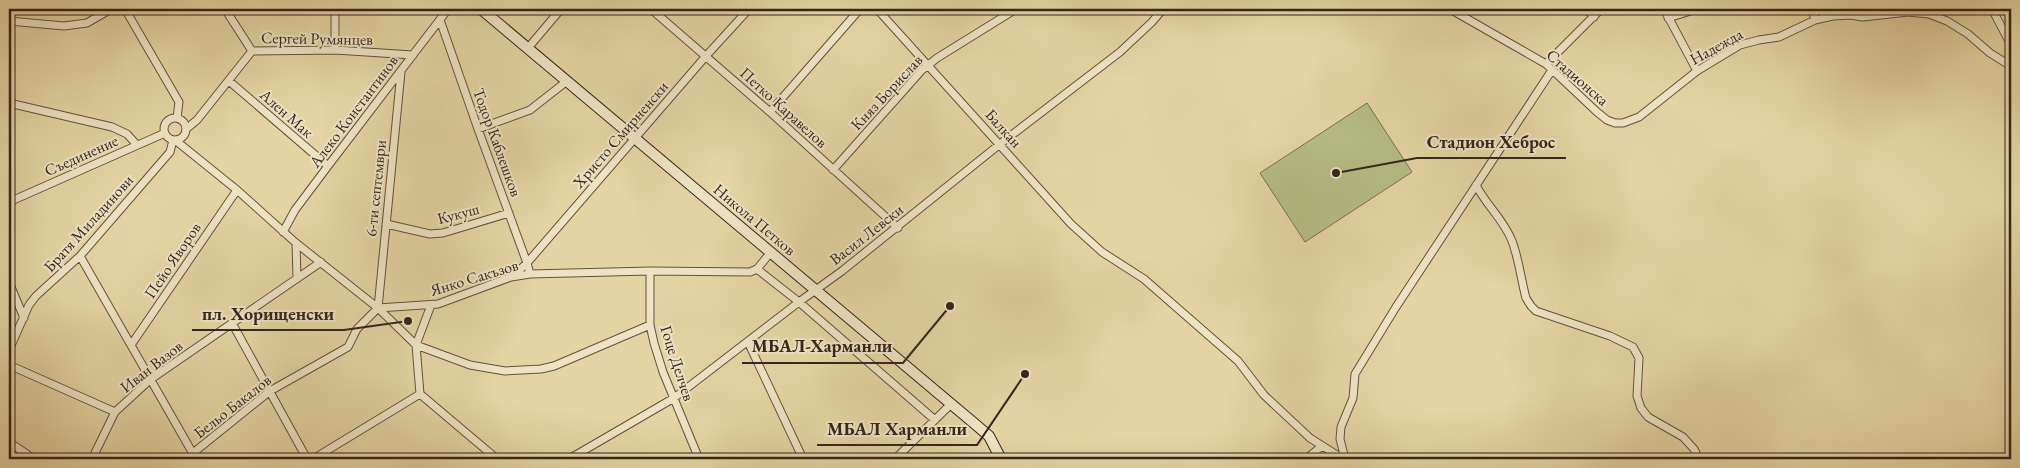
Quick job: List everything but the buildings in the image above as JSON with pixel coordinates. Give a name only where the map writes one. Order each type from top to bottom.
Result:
[{"type":"street","points":[[9,21],[64,26],[87,23],[111,9]]},
{"type":"street","points":[[125,9],[179,102],[177,118]]},
{"type":"street","points":[[174,140],[182,137],[186,129],[197,120],[252,51],[225,9]]},
{"type":"street","points":[[335,9],[335,50]]},
{"type":"street","name":"Алеко Константинов","points":[[283,232],[295,210],[448,9]]},
{"type":"street","name":"Никола Петков","points":[[481,9],[989,436],[1001,459]]},
{"type":"street","points":[[528,48],[561,9]]},
{"type":"street","name":"Петко Каравелов","points":[[651,9],[770,112],[898,228]]},
{"type":"street","name":"Христо Смирненски","points":[[511,277],[527,263],[749,9]]},
{"type":"street","points":[[770,112],[860,9]]},
{"type":"street","name":"Балкан","points":[[877,9],[1071,224],[1102,252],[1144,279],[1238,362],[1264,395],[1310,438],[1344,459]]},
{"type":"street","name":"Княз Борислав","points":[[833,170],[928,65],[1016,9]]},
{"type":"street","name":"Васил Левски","points":[[570,459],[674,398],[748,342],[898,228],[1000,144],[1120,52],[1163,9]]},
{"type":"street","name":"Стадионска","points":[[1450,9],[1546,64],[1608,120],[1615,123],[1638,117]]},
{"type":"street","points":[[1587,9],[1594,17]]},
{"type":"street","points":[[1546,64],[1601,9]]},
{"type":"street","points":[[1664,9],[1697,71]]},
{"type":"street","points":[[1668,18],[1697,9]]},
{"type":"street","points":[[1812,9],[1815,20]]},
{"type":"street","points":[[1992,9],[2011,45]]},
{"type":"street","name":"Надежда","points":[[1638,117],[1697,71],[1740,46],[1759,40],[1779,37],[1815,20],[1833,16],[1850,15],[1863,17],[1908,12],[1929,14],[1947,21],[1968,34],[1990,53],[2006,63],[2011,63]]},
{"type":"street","name":"Тодор Каблешков","points":[[440,20],[530,274]]},
{"type":"street","name":"Сергей Румянцев","points":[[252,51],[335,50],[413,55]]},
{"type":"street","name":"6-ти септември","points":[[378,308],[401,70]]},
{"type":"street","points":[[1344,459],[1340,440],[1341,427],[1353,398],[1355,374],[1396,307],[1552,70]]},
{"type":"street","name":"Ален Мак","points":[[229,81],[328,166]]},
{"type":"street","points":[[478,129],[530,110],[567,81]]},
{"type":"street","points":[[9,103],[112,127],[127,134],[137,145]]},
{"type":"street","points":[[177,118],[184,124],[186,129]]},
{"type":"street","points":[[177,118],[168,120],[165,124],[165,133],[168,138],[174,140],[237,190],[296,243],[378,308],[416,345],[470,365],[487,369],[505,371],[534,370],[554,366],[650,325]]},
{"type":"street","name":"Съединение","points":[[9,202],[165,133]]},
{"type":"street","name":"Братя Миладинови","points":[[9,350],[29,306],[36,296],[80,256],[170,152],[174,140]]},
{"type":"street","points":[[1476,185],[1512,241],[1526,298],[1530,306],[1536,311],[1610,336],[1633,347],[1639,358],[1637,396],[1641,408],[1648,417],[1682,437],[1694,449],[1699,459]]},
{"type":"street","name":"Пейо Яворов","points":[[131,345],[237,190]]},
{"type":"street","name":"Кукуш","points":[[386,224],[430,234],[509,213]]},
{"type":"street","points":[[296,243],[297,278]]},
{"type":"street","points":[[770,252],[757,269],[799,302],[935,420]]},
{"type":"street","points":[[80,256],[195,456]]},
{"type":"street","name":"Иван Вазов","points":[[92,459],[114,412],[151,380],[321,262]]},
{"type":"street","name":"Янко Сакъзов","points":[[378,308],[431,305],[511,277],[530,274],[650,271],[750,272],[757,269]]},
{"type":"street","name":"Гоце Делчев","points":[[650,271],[650,325],[654,343],[699,459]]},
{"type":"street","points":[[9,282],[24,318]]},
{"type":"street","points":[[431,305],[416,345],[420,394],[498,459]]},
{"type":"street","name":"Бельо Бакалов","points":[[195,456],[270,391],[348,347],[357,329],[378,308]]},
{"type":"street","points":[[232,323],[306,459]]},
{"type":"street","points":[[748,342],[803,459]]},
{"type":"street","points":[[9,365],[114,412]]},
{"type":"street","points":[[313,459],[420,394]]},
{"type":"street","points":[[895,459],[950,405]]},
{"type":"street","points":[[9,442],[34,459]]},
{"type":"street","points":[[1306,459],[1322,446]]},
{"type":"green space","points":[[1367,103],[1412,172],[1305,242],[1260,173]]},
{"type":"place","name":"Стадион Хеброс","points":[[1336,173]]},
{"type":"place","name":"МБАЛ-Харманли","points":[[950,306]]},
{"type":"place","name":"пл. Хорищенски","points":[[408,321]]},
{"type":"place","name":"МБАЛ Харманли","points":[[1025,374]]}]
